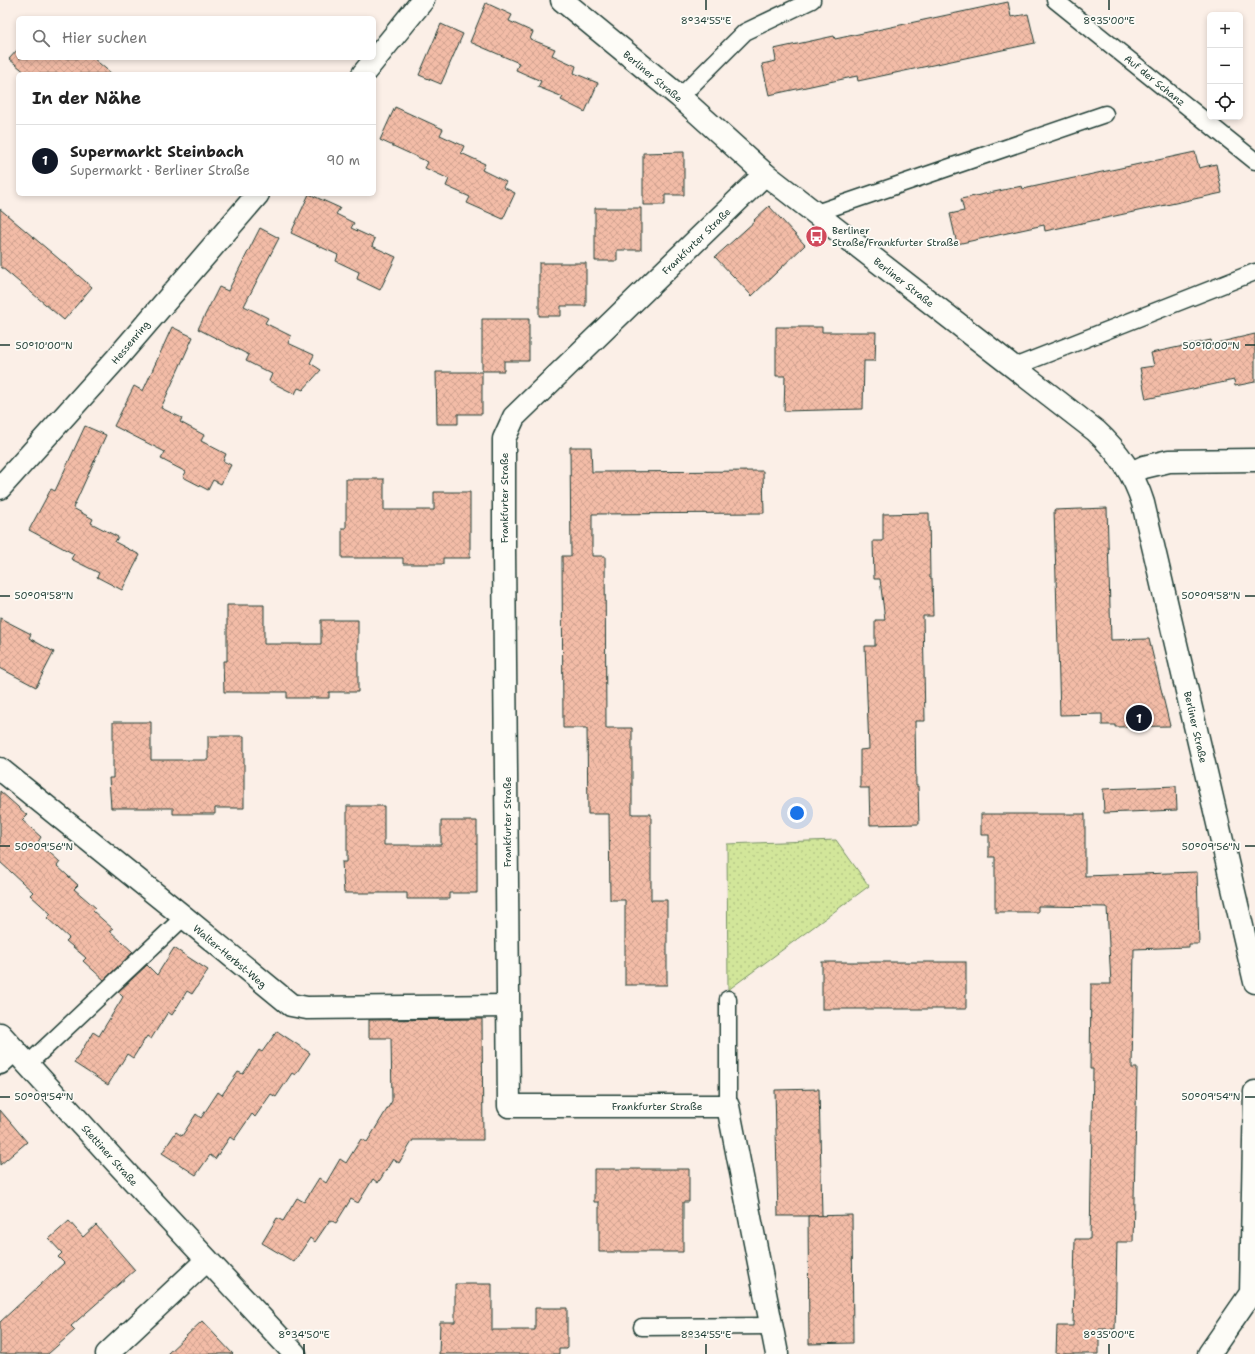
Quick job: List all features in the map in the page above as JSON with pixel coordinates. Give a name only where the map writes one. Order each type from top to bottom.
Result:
[{"type":"street","points":[[376,58],[423,0]]},
{"type":"street","name":"Berliner Straße","points":[[562,0],[680,97],[765,174],[1099,434],[1117,453],[1131,473],[1140,491],[1255,982]]},
{"type":"street","points":[[365,72],[374,60]]},
{"type":"street","name":"Frankfurter Straße","points":[[728,1106],[509,1106],[504,439],[514,418],[765,174]]},
{"type":"street","name":"Hessenring","points":[[0,488],[117,358],[256,196]]},
{"type":"street","points":[[1131,473],[1144,467],[1169,461],[1255,460]]},
{"type":"street","name":"Walter-Herbst-Weg","points":[[0,769],[184,917],[286,1002],[296,1007],[508,1006]]},
{"type":"street","name":"Stettiner Straße","points":[[10,1053],[121,1168],[295,1354]]},
{"type":"street","points":[[1209,1354],[1251,1293],[1255,1092]]},
{"type":"street","points":[[728,1106],[777,1354]]},
{"type":"street","points":[[107,1354],[207,1260]]},
{"type":"lane","points":[[680,97],[745,32],[812,0]]},
{"type":"lane","name":"Auf der Schanz","points":[[1055,0],[1255,161]]},
{"type":"lane","points":[[816,213],[1105,114]]},
{"type":"lane","points":[[1014,367],[1255,272]]},
{"type":"lane","points":[[10,1053],[184,917]]},
{"type":"lane","points":[[728,998],[728,1106]]},
{"type":"lane","points":[[642,1327],[771,1326]]},
{"type":"green space","points":[[836,840],[869,886],[728,990],[727,844]]},
{"type":"building","points":[[1008,2],[1011,17],[1028,14],[1035,43],[858,81],[857,76],[769,95],[762,64],[776,61],[774,49],[834,36],[835,39]]},
{"type":"building","points":[[486,3],[512,15],[509,21],[533,32],[530,39],[555,49],[552,55],[576,66],[574,73],[598,83],[585,112],[561,100],[563,97],[538,87],[541,81],[516,70],[519,63],[470,42]]},
{"type":"building","points":[[441,24],[463,34],[441,84],[419,75]]},
{"type":"building","points":[[16,51],[16,60],[95,60],[110,72],[25,72],[9,59]]},
{"type":"building","points":[[395,107],[443,129],[440,135],[464,146],[461,153],[485,164],[482,170],[506,182],[503,187],[515,193],[503,219],[467,203],[470,197],[446,186],[449,179],[425,168],[428,162],[380,140]]},
{"type":"building","points":[[684,152],[684,195],[665,195],[665,205],[643,205],[643,153]]},
{"type":"building","points":[[1195,152],[1199,168],[1216,164],[1222,193],[1045,231],[1044,225],[957,244],[950,214],[964,211],[961,199],[1022,186],[1023,189]]},
{"type":"building","points":[[308,196],[313,196],[340,208],[336,214],[354,223],[351,228],[375,239],[372,246],[396,257],[380,290],[357,279],[359,272],[336,261],[338,255],[291,233]]},
{"type":"building","points":[[769,206],[805,245],[752,296],[715,257],[755,221],[754,220]]},
{"type":"building","points":[[595,208],[641,208],[641,250],[617,250],[617,261],[595,261]]},
{"type":"building","points":[[0,209],[92,287],[64,320],[0,266]]},
{"type":"building","points":[[260,228],[279,238],[244,306],[268,318],[265,323],[291,336],[288,343],[314,355],[310,363],[321,370],[303,390],[298,388],[295,394],[269,381],[272,374],[246,361],[249,355],[198,329],[219,287],[228,291]]},
{"type":"building","points":[[539,263],[586,263],[586,306],[561,306],[561,316],[539,316]]},
{"type":"building","points":[[482,319],[529,319],[529,361],[504,361],[504,371],[482,371]]},
{"type":"building","points":[[172,327],[193,337],[161,408],[182,418],[180,422],[204,435],[201,441],[226,454],[223,461],[231,465],[221,484],[213,480],[208,490],[183,477],[186,472],[161,459],[165,452],[114,426],[134,386],[143,391]]},
{"type":"building","points":[[776,327],[822,327],[822,332],[876,332],[875,361],[864,361],[863,409],[784,411],[785,376],[776,376]]},
{"type":"building","points":[[1255,334],[1255,382],[1235,386],[1234,380],[1146,399],[1140,368],[1154,366],[1151,353],[1211,340],[1212,344]]},
{"type":"building","points":[[436,372],[482,372],[482,414],[458,414],[458,424],[437,424]]},
{"type":"building","points":[[85,426],[106,435],[73,508],[93,519],[91,523],[118,537],[115,542],[140,555],[122,590],[97,577],[99,573],[71,559],[74,554],[29,530],[51,489],[55,491]]},
{"type":"building","points":[[570,447],[591,447],[592,472],[763,471],[764,513],[592,514],[592,556],[605,556],[606,728],[632,728],[632,814],[651,814],[651,900],[667,900],[667,985],[625,985],[625,900],[610,900],[609,814],[588,814],[587,728],[563,728],[562,556],[571,556]]},
{"type":"building","points":[[346,479],[384,479],[384,510],[434,510],[434,492],[470,492],[470,558],[443,558],[443,564],[403,564],[403,558],[342,558],[342,528],[346,528]]},
{"type":"building","points":[[1107,508],[1111,640],[1149,639],[1170,726],[1115,727],[1115,725],[1102,725],[1102,714],[1060,715],[1054,510]]},
{"type":"building","points":[[929,513],[930,578],[932,578],[933,616],[923,616],[925,721],[915,721],[916,786],[918,786],[919,824],[870,825],[869,788],[860,788],[860,750],[869,749],[865,646],[875,646],[875,620],[885,620],[880,579],[874,579],[873,541],[883,541],[883,514]]},
{"type":"building","points":[[227,605],[264,605],[264,644],[321,644],[321,620],[358,620],[358,692],[329,692],[329,698],[287,698],[287,692],[224,692],[223,661],[227,661]]},
{"type":"building","points":[[0,618],[31,634],[29,638],[54,652],[36,687],[0,668]]},
{"type":"building","points":[[113,722],[151,722],[151,760],[208,760],[208,736],[244,736],[244,808],[215,808],[215,814],[173,814],[173,808],[111,808],[109,778],[113,778]]},
{"type":"building","points":[[1176,786],[1177,810],[1104,813],[1103,789]]},
{"type":"building","points":[[0,791],[27,815],[22,820],[41,837],[38,842],[60,862],[57,866],[78,885],[74,889],[96,908],[93,911],[113,929],[110,931],[133,952],[104,980],[83,961],[86,958],[66,941],[69,938],[47,918],[51,914],[30,895],[33,892],[0,862]]},
{"type":"building","points":[[347,806],[384,806],[384,845],[441,845],[441,821],[477,821],[477,893],[449,893],[449,899],[407,899],[407,893],[344,893],[342,862],[347,862]]},
{"type":"building","points":[[981,814],[1085,814],[1085,876],[1197,872],[1199,944],[1189,944],[1189,947],[1134,949],[1132,1068],[1137,1068],[1133,1242],[1117,1242],[1115,1329],[1099,1329],[1099,1354],[1056,1354],[1057,1326],[1073,1326],[1075,1239],[1090,1239],[1093,1069],[1090,1069],[1091,984],[1111,984],[1107,907],[1038,906],[1038,912],[995,912],[995,857],[989,857],[989,835],[981,835]]},
{"type":"building","points":[[174,948],[208,970],[192,994],[187,991],[172,1015],[168,1012],[151,1039],[147,1036],[133,1058],[127,1054],[108,1085],[74,1063],[93,1032],[99,1036],[123,997],[118,992],[147,965],[157,975]]},
{"type":"building","points":[[822,962],[966,962],[966,1009],[822,1009]]},
{"type":"building","points":[[482,1019],[483,1140],[413,1140],[399,1163],[393,1159],[378,1183],[373,1179],[358,1203],[351,1199],[336,1223],[330,1220],[315,1242],[310,1238],[294,1262],[262,1243],[277,1218],[283,1221],[297,1198],[304,1202],[319,1178],[326,1183],[340,1159],[346,1163],[361,1139],[367,1142],[392,1101],[391,1038],[369,1038],[369,1020]]},
{"type":"building","points":[[277,1031],[310,1053],[295,1075],[292,1073],[276,1097],[271,1094],[255,1117],[252,1114],[234,1140],[230,1137],[215,1159],[210,1155],[196,1175],[162,1153],[176,1132],[182,1136],[196,1114],[201,1118],[218,1092],[222,1095],[238,1072],[243,1074],[259,1050],[262,1052]]},
{"type":"building","points":[[819,1089],[822,1216],[778,1216],[775,1090]]},
{"type":"building","points":[[0,1110],[27,1142],[0,1165]]},
{"type":"building","points":[[594,1169],[689,1169],[689,1202],[683,1202],[683,1252],[599,1252],[599,1202],[594,1202]]},
{"type":"building","points":[[852,1215],[853,1343],[809,1344],[808,1216]]},
{"type":"building","points":[[69,1221],[83,1237],[96,1225],[135,1270],[71,1326],[75,1330],[48,1354],[0,1354],[0,1322],[64,1263],[58,1257],[62,1253],[49,1239]]},
{"type":"building","points":[[455,1284],[492,1284],[492,1330],[535,1330],[535,1308],[567,1308],[567,1349],[559,1349],[559,1354],[439,1354],[440,1322],[455,1322]]},
{"type":"building","points":[[202,1321],[233,1354],[167,1354]]},
{"type":"place","name":"Berliner Straße/Frankfurter Straße","points":[[817,236]]},
{"type":"place","name":"Supermarkt Steinbach","points":[[1139,718]]}]
